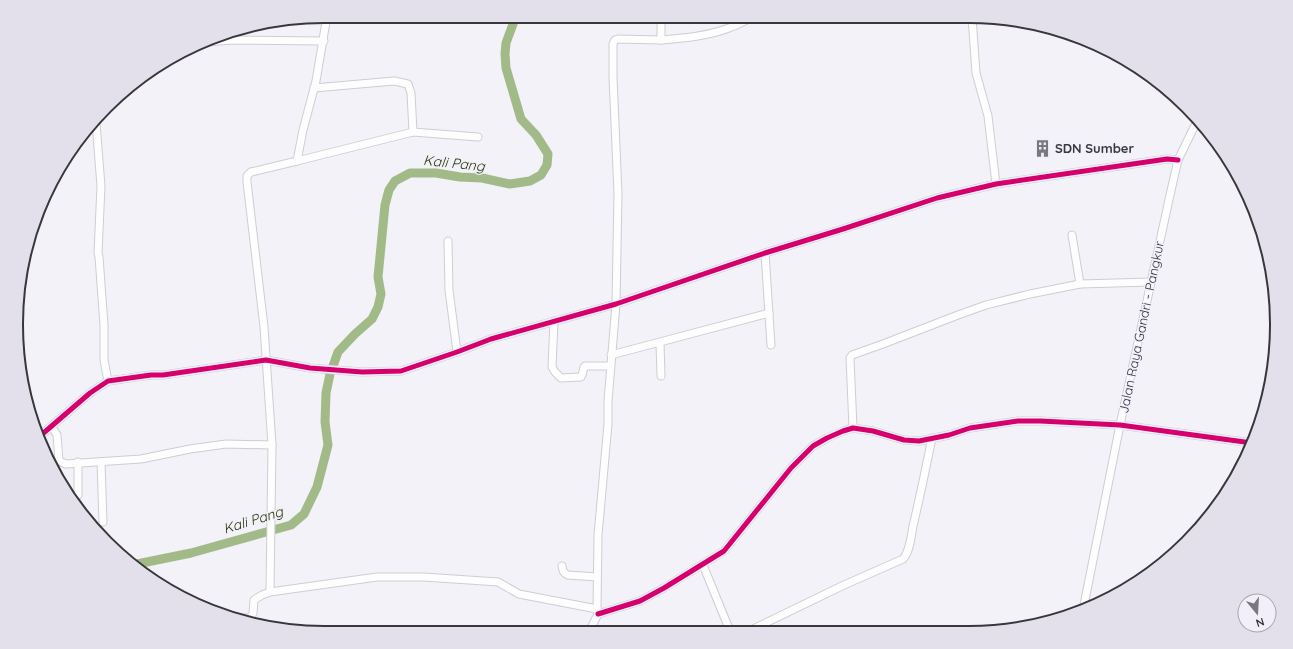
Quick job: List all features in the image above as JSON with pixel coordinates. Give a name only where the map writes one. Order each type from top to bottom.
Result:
[{"type":"street","points":[[297,161],[316,81],[326,23]]},
{"type":"street","points":[[661,23],[661,40]]},
{"type":"street","points":[[591,626],[597,612],[598,536],[608,424],[610,366],[616,304],[618,194],[613,44],[614,40],[618,39],[661,40],[685,38],[718,32],[740,23]]},
{"type":"street","points":[[972,23],[976,73],[988,116],[996,184]]},
{"type":"street","points":[[223,41],[324,41]]},
{"type":"street","points":[[314,88],[394,81],[408,84],[411,93],[414,132]]},
{"type":"street","name":"Jalan Raya Gandri - Pangkur","points":[[1084,603],[1120,425],[1178,160],[1195,126]]},
{"type":"street","points":[[96,128],[100,186],[98,253],[103,317],[104,360],[108,381]]},
{"type":"street","points":[[270,592],[272,445],[264,328],[247,176],[255,170],[414,132],[478,136]]},
{"type":"street","points":[[44,433],[90,393],[108,381],[151,375],[163,375],[266,360],[310,368],[362,372],[401,371],[491,339],[616,304],[765,253],[938,198],[996,184],[1167,159],[1178,160]]},
{"type":"street","points":[[1072,235],[1080,284]]},
{"type":"street","points":[[448,241],[449,290],[457,352]]},
{"type":"street","points":[[765,253],[771,345]]},
{"type":"street","points":[[853,428],[850,358],[852,355],[986,305],[1030,294],[1080,284],[1151,282]]},
{"type":"street","points":[[611,355],[769,313]]},
{"type":"street","points":[[554,321],[552,366],[558,376],[561,378],[581,377],[585,366],[610,366]]},
{"type":"street","points":[[660,343],[661,376]]},
{"type":"street","points":[[251,617],[253,613],[254,600],[262,594],[377,577],[424,577],[498,582],[519,594],[597,612],[640,601],[703,565],[724,551],[790,468],[800,458],[813,446],[827,438],[853,428],[872,431],[904,440],[919,441],[950,435],[970,428],[1040,421],[1120,425],[1246,442]]},
{"type":"street","points":[[52,427],[57,435],[59,461],[66,464],[141,459],[190,449],[226,444],[272,445]]},
{"type":"street","points":[[760,626],[903,559],[907,553],[910,541],[932,438]]},
{"type":"street","points":[[78,462],[78,495]]},
{"type":"street","points":[[101,462],[103,522]]},
{"type":"street","points":[[703,565],[728,626]]},
{"type":"street","points":[[562,566],[563,571],[568,576],[597,577]]},
{"type":"waterway","name":"Kali Pang","points":[[333,366],[338,352],[372,319],[378,307],[381,294],[378,277],[385,205],[389,190],[395,181],[410,173],[436,173],[460,177],[482,178],[510,184],[530,181],[541,175],[547,165],[548,154],[536,135],[521,119],[506,68],[506,43],[513,23]]},
{"type":"waterway","name":"Kali Pang","points":[[140,563],[191,553],[291,525],[304,514],[317,487],[328,445],[325,422],[326,393],[330,374]]},
{"type":"cycle path","points":[[43,433],[90,393],[108,381],[151,375],[163,375],[266,360],[310,368],[362,372],[401,371],[491,339],[616,304],[765,253],[937,198],[996,184],[1167,159],[1178,160]]},
{"type":"cycle path","points":[[598,614],[640,601],[724,551],[791,468],[813,446],[827,438],[853,428],[873,431],[904,440],[919,441],[949,435],[970,428],[1018,421],[1040,421],[1120,425],[1246,442]]},
{"type":"place","name":"SDN Sumber","points":[[1042,148]]}]
